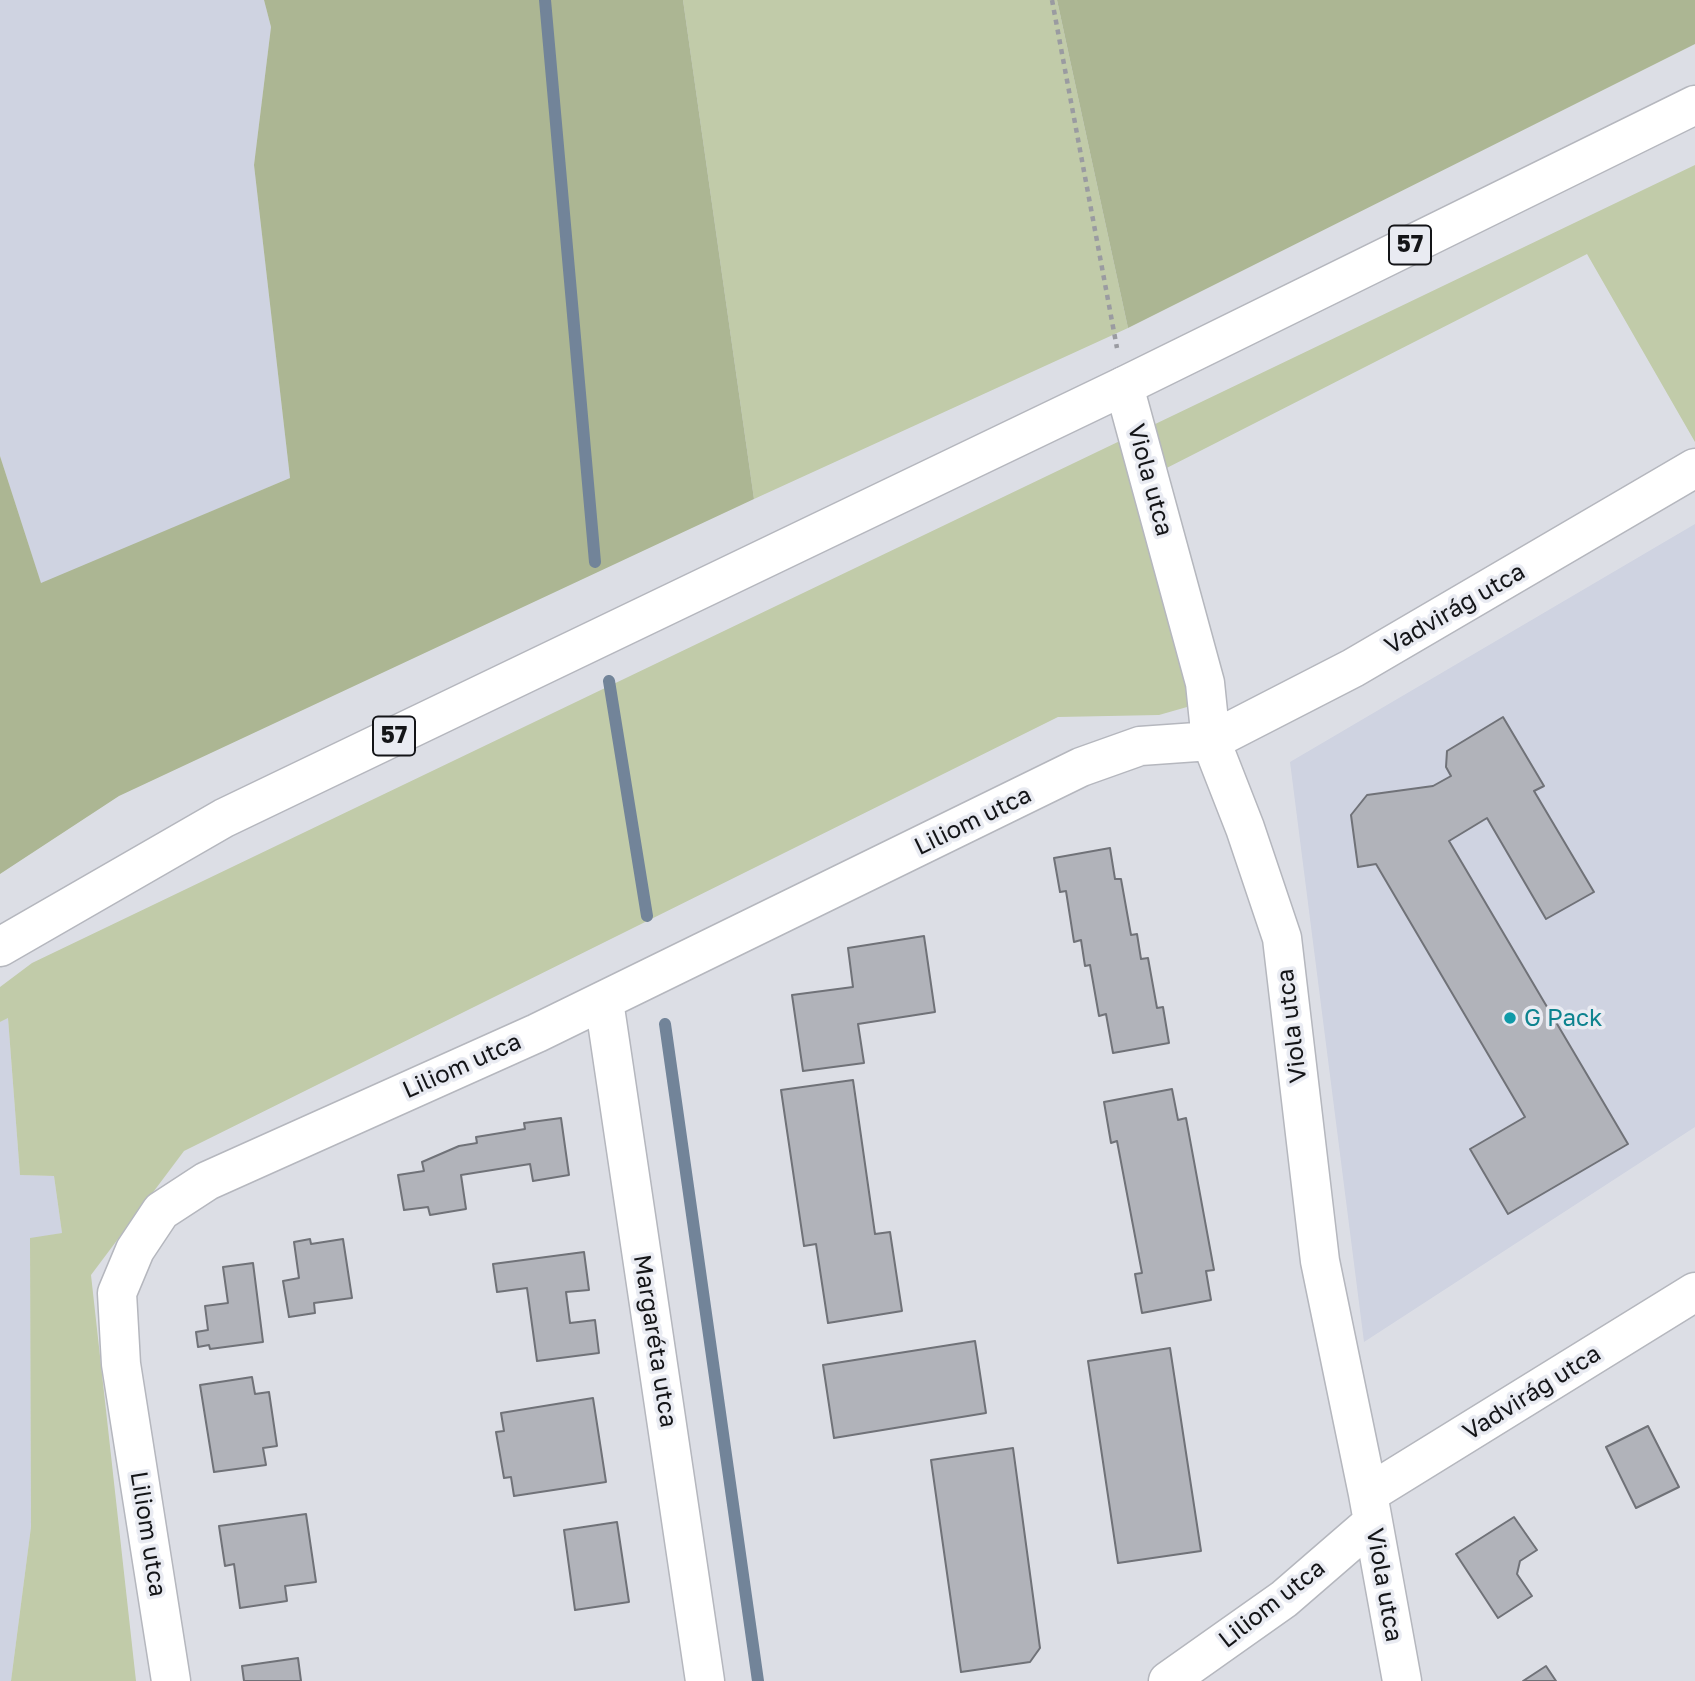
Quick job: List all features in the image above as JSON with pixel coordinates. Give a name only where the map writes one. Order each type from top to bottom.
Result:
[{"type":"street","name":"57","points":[[0,947],[224,818],[1124,386],[1695,105]]},
{"type":"street","name":"Viola utca","points":[[1124,386],[1205,682],[1211,741],[1245,828],[1282,937],[1320,1261],[1371,1508],[1402,1681]]},
{"type":"street","name":"Vadvirág utca","points":[[1211,741],[1353,668],[1695,468]]},
{"type":"street","name":"Liliom utca","points":[[171,1681],[121,1364],[117,1293],[135,1250],[161,1211],[207,1181],[604,1001],[1081,767],[1140,746],[1211,741]]},
{"type":"street","name":"Margaréta utca","points":[[604,1001],[705,1681]]},
{"type":"street","name":"Vadvirág utca","points":[[1371,1508],[1695,1292]]},
{"type":"street","name":"Liliom utca","points":[[1168,1681],[1284,1599],[1371,1508]]},
{"type":"path","points":[[1052,0],[1124,386]]},
{"type":"shaded area","points":[[0,0],[264,0],[271,27],[254,165],[290,478],[41,584],[0,456]]},
{"type":"shaded area","points":[[1695,524],[1695,1127],[1364,1342],[1290,762]]},
{"type":"shaded area","points":[[8,1018],[20,1175],[54,1176],[62,1233],[30,1239],[31,1527],[11,1681],[0,1681],[0,1022]]},
{"type":"green space","points":[[264,0],[683,0],[754,499],[119,796],[0,874],[0,456],[41,583],[290,478],[254,165],[271,27]]},
{"type":"green space","points":[[683,0],[1057,0],[1128,328],[754,499]]},
{"type":"green space","points":[[1057,0],[1695,0],[1695,44],[1128,328]]},
{"type":"green space","points":[[1695,165],[1695,442],[1587,254],[1149,477],[1222,697],[1159,715],[1058,717],[184,1151],[91,1275],[136,1681],[11,1681],[31,1527],[30,1238],[62,1233],[54,1176],[20,1175],[8,1018],[0,1022],[0,987],[32,963]]},
{"type":"building","name":"G Pack","points":[[1503,717],[1544,786],[1534,791],[1594,892],[1546,919],[1487,818],[1449,841],[1628,1144],[1508,1214],[1470,1149],[1525,1117],[1376,864],[1358,867],[1351,815],[1367,795],[1433,786],[1451,776],[1446,767],[1447,751]]},
{"type":"building","points":[[1110,848],[1115,879],[1121,879],[1131,935],[1137,934],[1141,959],[1148,958],[1157,1008],[1163,1007],[1169,1043],[1113,1053],[1106,1014],[1099,1016],[1090,965],[1085,966],[1081,940],[1074,942],[1066,891],[1060,892],[1054,858]]},
{"type":"building","points":[[924,936],[935,1012],[858,1024],[864,1063],[803,1071],[792,995],[853,987],[848,948]]},
{"type":"building","points":[[853,1080],[875,1234],[890,1232],[902,1311],[828,1323],[816,1244],[804,1246],[781,1090]]},
{"type":"building","points":[[1172,1089],[1178,1120],[1186,1118],[1214,1270],[1206,1271],[1211,1300],[1142,1313],[1135,1274],[1142,1273],[1117,1141],[1111,1143],[1104,1102]]},
{"type":"building","points":[[561,1118],[569,1175],[533,1181],[530,1164],[461,1175],[466,1209],[430,1215],[428,1207],[404,1210],[398,1175],[424,1171],[422,1162],[459,1146],[477,1143],[476,1137],[525,1129],[524,1123]]},
{"type":"building","points":[[310,1239],[311,1244],[343,1239],[352,1298],[314,1303],[315,1313],[289,1317],[283,1281],[299,1278],[294,1242]]},
{"type":"building","points":[[584,1252],[589,1290],[566,1292],[570,1323],[595,1320],[599,1353],[537,1361],[527,1288],[497,1292],[493,1264]]},
{"type":"building","points":[[253,1263],[263,1342],[210,1349],[209,1345],[198,1347],[196,1332],[208,1330],[205,1306],[228,1303],[223,1267]]},
{"type":"building","points":[[975,1341],[986,1413],[834,1438],[823,1365]]},
{"type":"building","points":[[1170,1348],[1201,1551],[1118,1563],[1088,1361]]},
{"type":"building","points":[[252,1377],[255,1394],[269,1392],[277,1446],[263,1448],[266,1465],[214,1472],[200,1385]]},
{"type":"building","points":[[593,1398],[606,1482],[514,1496],[511,1477],[504,1478],[496,1432],[504,1431],[501,1413]]},
{"type":"building","points":[[1648,1426],[1679,1487],[1636,1508],[1606,1447]]},
{"type":"building","points":[[1013,1448],[1040,1648],[1030,1662],[961,1672],[931,1460]]},
{"type":"building","points":[[306,1514],[316,1582],[285,1586],[287,1601],[240,1608],[234,1564],[225,1566],[219,1526]]},
{"type":"building","points":[[1514,1517],[1537,1550],[1520,1561],[1517,1574],[1532,1596],[1498,1618],[1456,1554]]},
{"type":"building","points":[[617,1522],[629,1602],[575,1610],[564,1530]]},
{"type":"building","points":[[298,1658],[301,1681],[244,1681],[242,1666]]},
{"type":"building","points":[[1546,1666],[1556,1681],[1523,1681]]},
{"type":"waterway","points":[[545,0],[595,562]]},
{"type":"waterway","points":[[609,681],[647,916]]},
{"type":"waterway","points":[[665,1024],[758,1681]]},
{"type":"place","name":"G Pack","points":[[1510,1018]]}]
